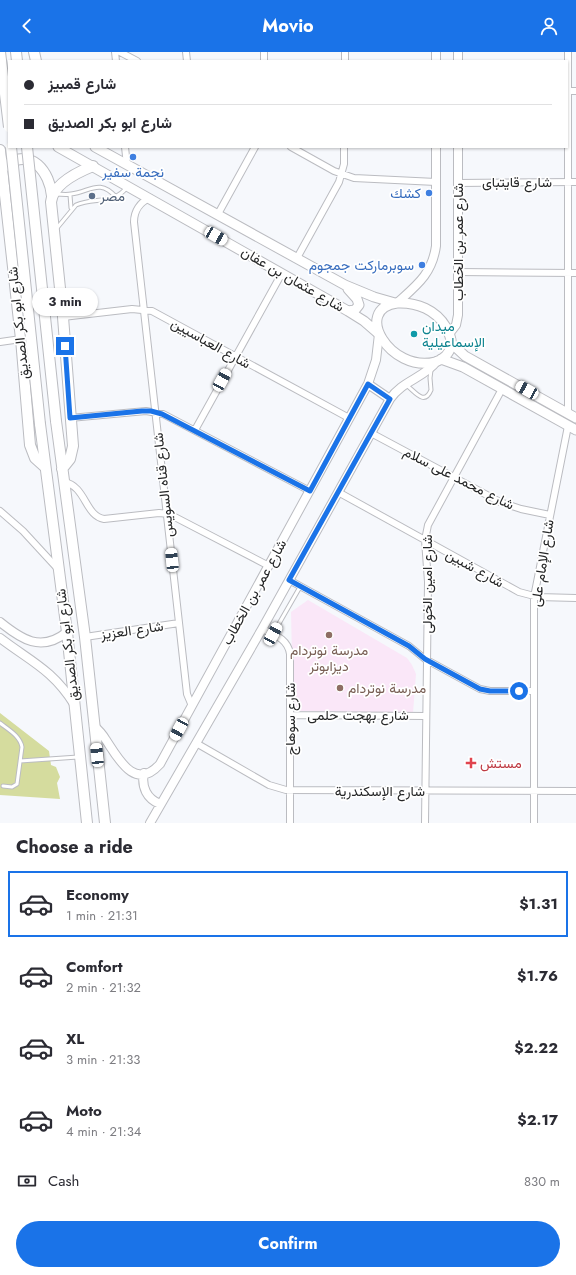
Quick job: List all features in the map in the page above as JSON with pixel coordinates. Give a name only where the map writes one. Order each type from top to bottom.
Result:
[{"type":"main road","points":[[0,52],[8,118]]},
{"type":"main road","name":"شارع ابو بكر الصديق","points":[[11,148],[40,424],[66,632],[87,823]]},
{"type":"main road","name":"شارع ابو بكر الصديق","points":[[27,148],[56,421],[85,637],[105,823]]},
{"type":"main road","name":"شارع عثمان بن عفان","points":[[60,148],[348,311],[364,321],[379,334]]},
{"type":"main road","name":"شارع عثمان بن عفان","points":[[97,148],[340,282],[364,294],[396,303]]},
{"type":"main road","name":"شارع ابو بكر الصديق","points":[[0,150],[1,171],[21,339],[30,448],[35,458],[45,467]]},
{"type":"main road","points":[[1,171],[8,164],[16,160],[24,160],[36,164],[47,176],[53,195],[51,205],[63,317],[73,446],[69,462],[62,469]]},
{"type":"main road","points":[[53,195],[62,184],[73,176],[93,166]]},
{"type":"main road","points":[[340,282],[356,297],[359,303],[356,309],[353,311],[348,311]]},
{"type":"main road","points":[[572,416],[465,356],[450,338],[439,318],[428,310],[411,303],[396,303],[383,309],[378,317],[377,325],[379,334],[388,347],[404,359],[418,363],[437,363],[463,368],[572,428]]},
{"type":"main road","points":[[437,363],[448,352],[450,338]]},
{"type":"street","points":[[120,52],[134,60]]},
{"type":"street","points":[[125,148],[127,165]]},
{"type":"street","points":[[218,214],[255,148]]},
{"type":"street","points":[[293,148],[342,174],[362,179],[436,182]]},
{"type":"street","points":[[297,258],[337,186],[344,164],[344,148]]},
{"type":"street","name":"شارع عمر بن الخطاب","points":[[396,303],[422,280],[433,261],[436,246],[436,148]]},
{"type":"street","name":"شارع عمر بن الخطاب","points":[[450,338],[458,318],[458,148]]},
{"type":"street","points":[[568,148],[568,273],[572,416]]},
{"type":"street","name":"شارع قايتباى","points":[[458,183],[576,182]]},
{"type":"street","name":"شارع قناه السويس","points":[[150,198],[138,207],[134,219],[186,691],[192,706]]},
{"type":"street","points":[[458,272],[576,273]]},
{"type":"street","points":[[195,430],[282,273]]},
{"type":"street","name":"شارع العباسيين","points":[[63,317],[132,308],[144,309],[159,314],[349,418]]},
{"type":"street","name":"شارع عمر بن الخطاب","points":[[144,773],[151,771],[160,764],[368,384],[377,355],[379,334]]},
{"type":"street","points":[[0,342],[21,339]]},
{"type":"street","name":"شارع عمر بن الخطاب","points":[[150,823],[262,629],[390,399],[404,385],[422,375],[437,363]]},
{"type":"street","points":[[368,384],[390,399]]},
{"type":"street","name":"شارع امين الخولى","points":[[425,823],[428,576],[425,540],[428,525],[502,389]]},
{"type":"street","points":[[70,418],[142,411],[166,415],[310,491]]},
{"type":"street","name":"شارع الإمام على","points":[[534,823],[534,597],[550,515],[572,428]]},
{"type":"street","name":"شارع محمد على سلام","points":[[371,433],[510,506],[550,515]]},
{"type":"street","points":[[64,482],[70,483],[78,490],[93,513],[102,519],[166,513],[175,516],[269,566]]},
{"type":"street","name":"شارع شبين","points":[[338,492],[519,592],[534,597],[576,598]]},
{"type":"street","points":[[0,511],[23,531],[58,570]]},
{"type":"street","points":[[289,580],[409,646],[427,660],[480,689],[490,691],[534,691]]},
{"type":"street","points":[[0,622],[20,637],[36,642],[52,640],[66,632]]},
{"type":"street","name":"شارع العزيز","points":[[85,637],[178,623]]},
{"type":"street","name":"شارع سوهاج","points":[[262,629],[273,634],[284,642],[289,651],[290,823]]},
{"type":"street","points":[[0,638],[50,674],[63,688],[74,704]]},
{"type":"street","name":"شارع بهجت حلمى","points":[[290,715],[426,716]]},
{"type":"street","points":[[94,726],[104,736],[124,766],[133,772],[144,773],[143,784],[146,793],[152,800],[160,804]]},
{"type":"street","name":"شارع الإسكندرية","points":[[196,743],[270,785],[279,789],[290,791],[576,791]]},
{"type":"lane","points":[[54,230],[78,203],[108,200],[116,197],[128,186]]},
{"type":"lane","points":[[53,195],[70,195],[95,187],[108,190],[116,197]]},
{"type":"lane","points":[[70,195],[72,208]]},
{"type":"lane","points":[[404,385],[411,389],[418,397],[422,398],[427,396],[431,390],[430,378],[437,363]]},
{"type":"lane","points":[[273,634],[300,586]]},
{"type":"lane","points":[[0,723],[20,739],[22,748],[17,784],[12,787],[3,786]]},
{"type":"lane","points":[[20,761],[80,757]]},
{"type":"shaded area","name":"مدرسة نوتردام ديزابوتر","points":[[308,600],[407,658],[416,674],[413,713],[299,711],[293,706],[291,612]]},
{"type":"green space","points":[[0,713],[49,751],[51,765],[56,767],[60,777],[57,783],[60,799],[0,795]]},
{"type":"place","name":"نجمة سفير","points":[[133,157]]},
{"type":"place","name":"كشك","points":[[429,193]]},
{"type":"place","name":"مصر","points":[[92,196]]},
{"type":"place","name":"سوبرماركت جمجوم","points":[[422,265]]},
{"type":"place","name":"ميدان الإسماعيلية","points":[[414,334]]},
{"type":"place","name":"مدرسة نوتردام ديزابوتر","points":[[329,635]]},
{"type":"place","name":"مدرسة نوتردام","points":[[340,688]]},
{"type":"place","name":"مستش","points":[[471,763]]},
{"type":"route","points":[[65,346],[70,418],[142,411],[151,411],[170,416],[310,491],[368,384],[390,399],[289,580],[409,646],[425,659],[477,687],[490,691],[519,691]]}]
